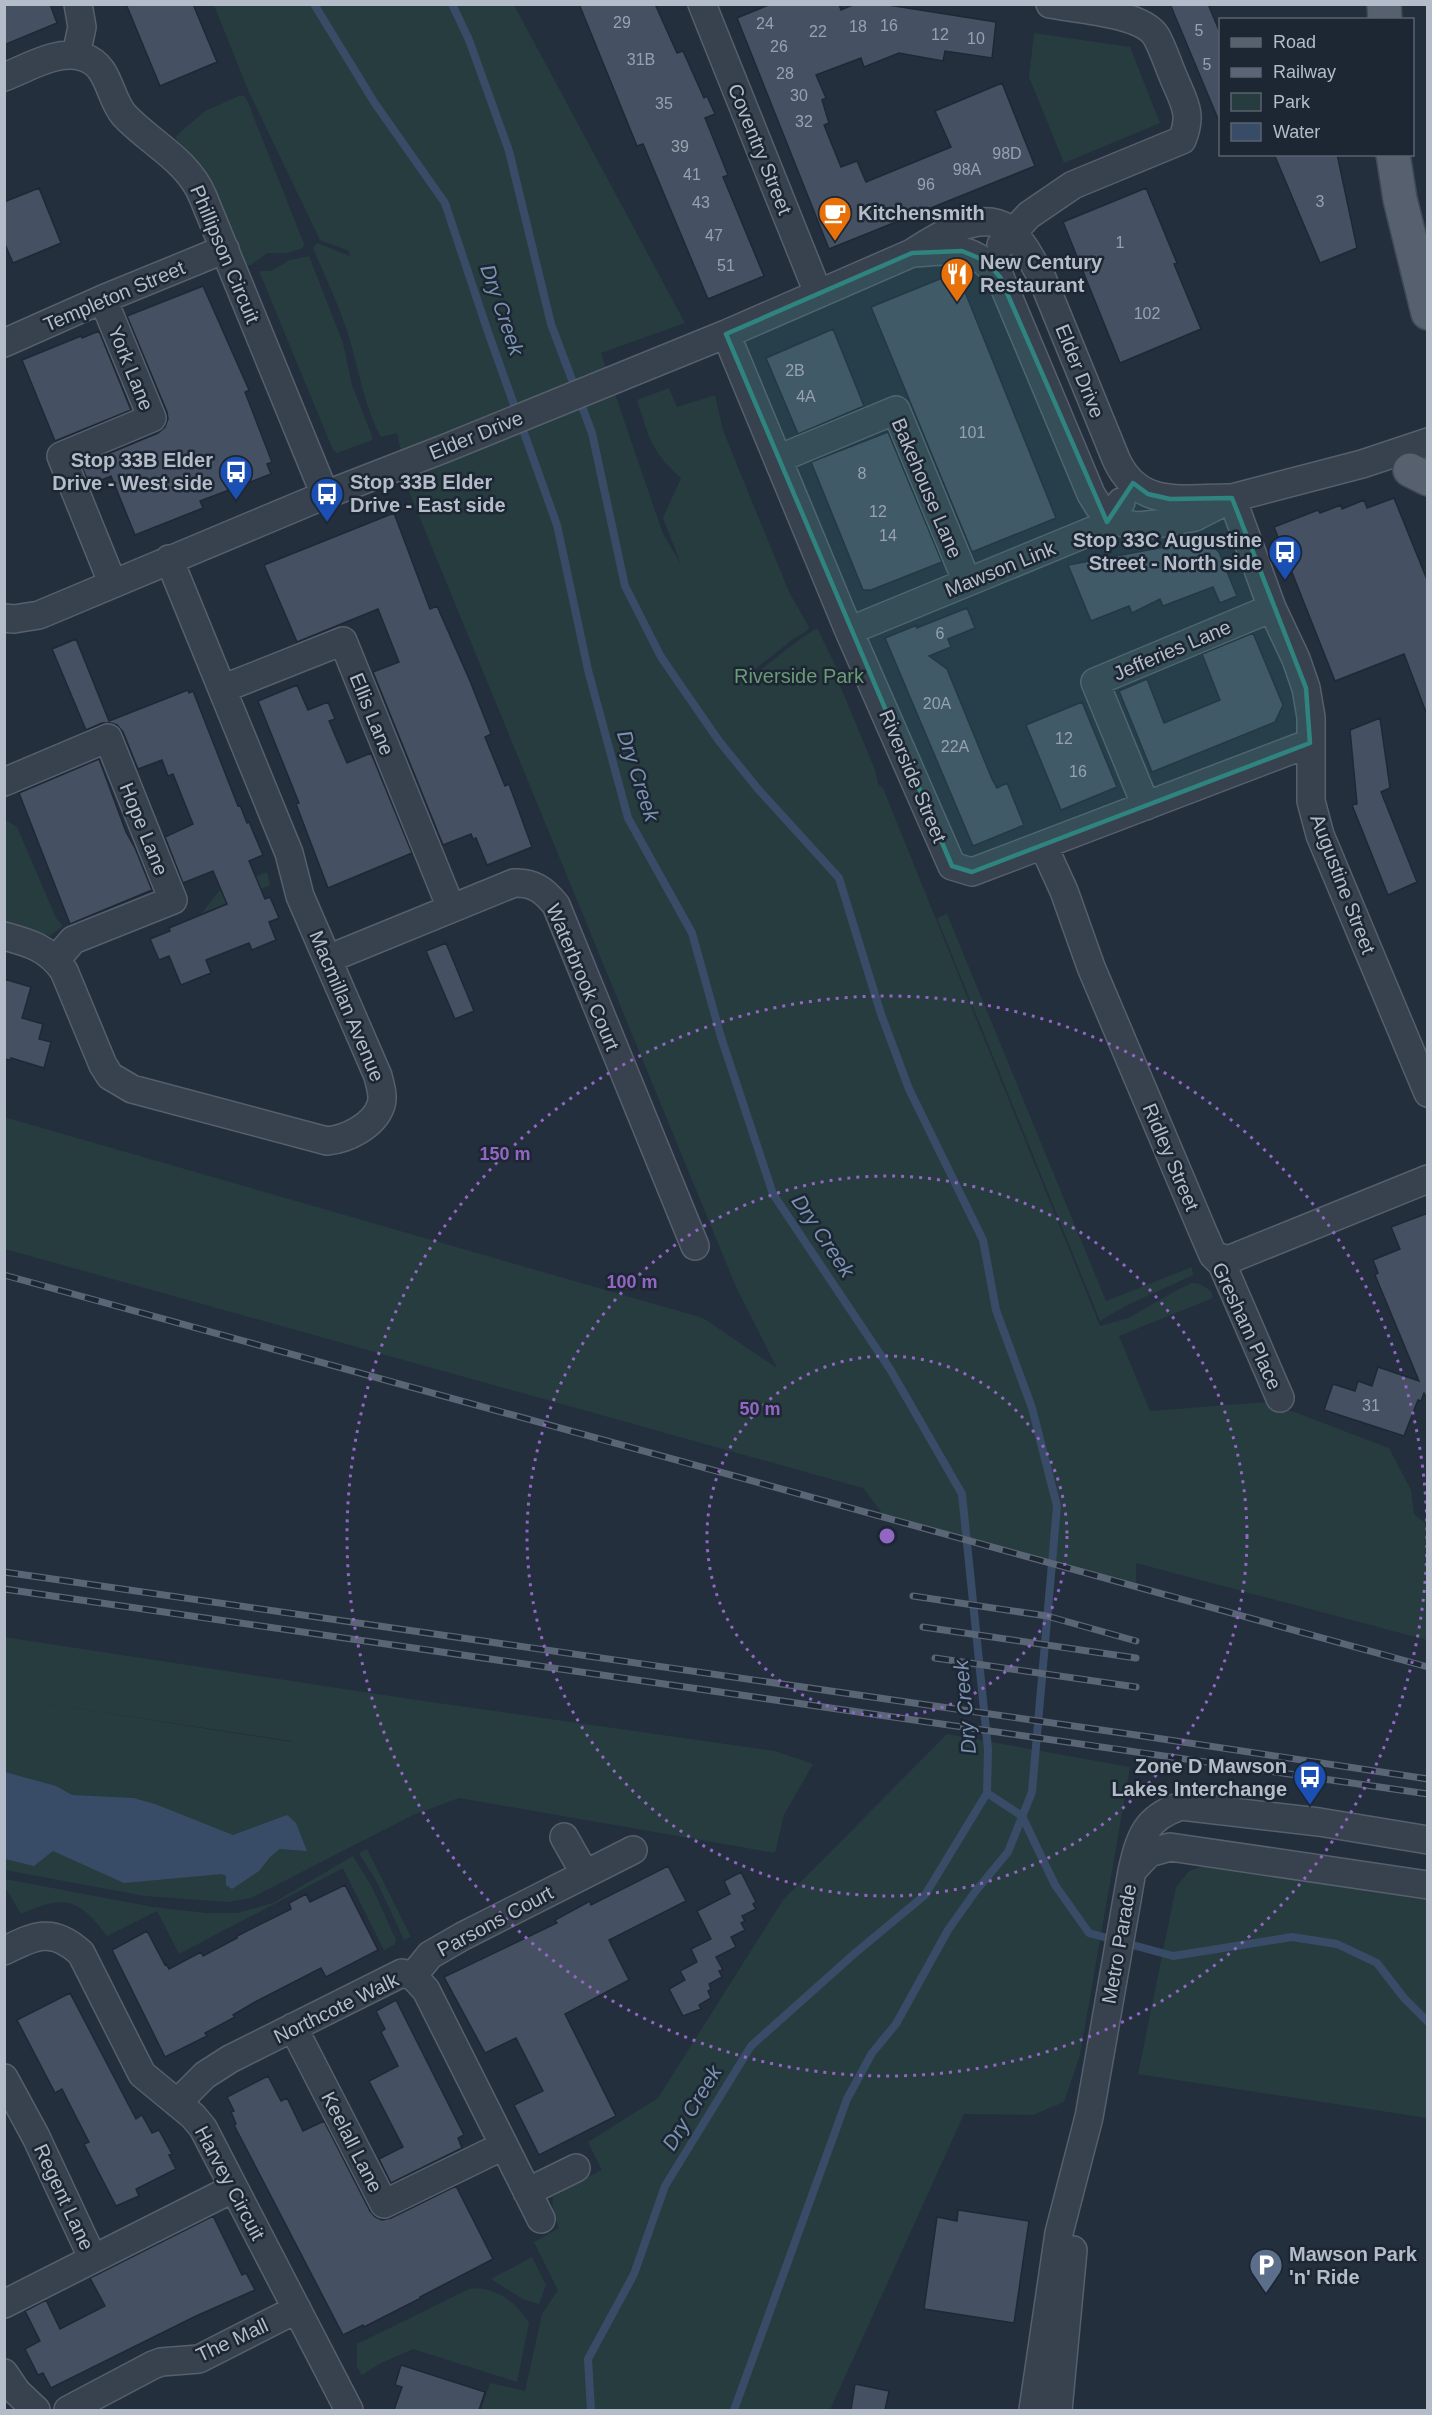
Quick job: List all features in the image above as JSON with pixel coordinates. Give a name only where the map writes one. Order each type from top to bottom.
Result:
[{"type":"main road","points":[[1393,156],[1400,199],[1428,313]]},
{"type":"street","points":[[4,77],[57,56],[76,56],[82,27],[78,4]]},
{"type":"street","name":"Coventry Street","points":[[702,4],[819,292]]},
{"type":"street","points":[[986,261],[1029,215],[1072,185],[1182,140],[1188,126],[1187,110],[1155,33],[1140,22],[1050,4]]},
{"type":"street","name":"Phillipson Circuit","points":[[76,56],[87,58],[98,66],[105,75],[124,114],[194,179],[225,249],[325,495]]},
{"type":"street","name":"Elder Drive","points":[[4,618],[14,619],[39,615],[112,582],[726,334],[912,253],[937,236],[978,223],[992,222],[1007,228],[1031,259],[1042,278],[1125,476],[1148,494],[1163,498],[1232,498]]},
{"type":"street","name":"Templeton Street","points":[[6,338],[225,249]]},
{"type":"street","name":"Elder Drive","points":[[912,253],[962,251],[975,254],[986,261],[1000,277],[1091,494],[1099,507],[1111,517],[1126,524],[1138,526],[1196,518],[1232,498],[1362,464],[1428,442]]},
{"type":"street","name":"York Lane","points":[[103,299],[152,418],[61,456],[112,582]]},
{"type":"street","name":"Riverside Street","points":[[726,334],[849,631],[952,866],[972,872],[1310,743]]},
{"type":"street","name":"Bakehouse Lane","points":[[778,459],[896,410],[967,582]]},
{"type":"street","name":"Elder Drive","points":[[1362,464],[1422,471]]},
{"type":"street","name":"Mawson Link","points":[[849,631],[1099,528],[1111,517],[1133,483]]},
{"type":"street","name":"Augustine Street","points":[[1232,498],[1272,608],[1296,659],[1306,688],[1311,717],[1311,801],[1320,836],[1428,1093]]},
{"type":"street","name":"Macmillan Avenue","points":[[4,936],[34,945],[56,960],[64,971],[103,1065],[110,1076],[144,1094],[327,1142],[362,1128],[372,1121],[381,1105],[382,1093],[378,1076],[300,896],[289,853],[169,559]]},
{"type":"street","name":"Jefferies Lane","points":[[1146,806],[1095,682],[1272,608]]},
{"type":"street","name":"Ellis Lane","points":[[222,689],[343,641],[451,908]]},
{"type":"street","name":"Hope Lane","points":[[4,782],[108,738],[173,900],[73,940],[56,960]]},
{"type":"street","name":"Ridley Street","points":[[1043,845],[1064,891],[1091,967],[1213,1255]]},
{"type":"street","name":"Waterbrook Court","points":[[328,959],[514,882],[538,887],[556,905],[695,1246]]},
{"type":"street","points":[[1213,1255],[1228,1260],[1428,1179]]},
{"type":"street","name":"Gresham Place","points":[[1213,1255],[1222,1264],[1280,1398]]},
{"type":"street","points":[[1132,1871],[1139,1841],[1151,1822],[1166,1811],[1181,1806],[1319,1822],[1428,1840]]},
{"type":"street","points":[[564,1837],[585,1874]]},
{"type":"street","name":"Metro Parade","points":[[1033,2410],[1059,2233],[1089,2117],[1132,1871],[1149,1853],[1170,1847],[1428,1885]]},
{"type":"street","name":"Parsons Court","points":[[413,1976],[430,1955],[633,1850]]},
{"type":"street","name":"Harvey Circuit","points":[[4,1951],[30,1938],[45,1935],[69,1942],[81,1953],[142,2074],[193,2116],[202,2128],[348,2410]]},
{"type":"street","name":"Northcote Walk","points":[[177,2103],[205,2075],[218,2067],[402,1973],[413,1976],[426,1990],[541,2219]]},
{"type":"street","name":"Keelall Lane","points":[[293,2027],[384,2204],[503,2146]]},
{"type":"street","name":"Regent Lane","points":[[4,2078],[36,2137],[93,2259],[4,2304]]},
{"type":"street","points":[[527,2192],[576,2168]]},
{"type":"street","name":"Metro Parade","points":[[1058,2410],[1075,2232],[1074,2177]]},
{"type":"street","points":[[93,2259],[234,2188]]},
{"type":"street","name":"The Mall","points":[[68,2410],[161,2362],[199,2359],[297,2309]]},
{"type":"street","points":[[4,2373],[17,2392],[36,2410]]},
{"type":"highlighted area","points":[[962,251],[986,261],[1000,277],[1107,522],[1133,483],[1148,494],[1170,499],[1232,498],[1306,688],[1310,743],[972,872],[952,866],[726,334],[912,253]]},
{"type":"green space","name":"Riverside Park","points":[[214,5],[514,5],[685,323],[601,353],[663,534],[681,564],[663,518],[681,478],[657,452],[648,434],[637,400],[669,388],[677,407],[715,395],[723,430],[737,465],[790,594],[809,627],[748,675],[750,678],[817,628],[843,681],[839,683],[875,770],[878,784],[883,788],[1100,1326],[1128,1318],[1192,1283],[1200,1284],[1211,1291],[1213,1298],[1119,1336],[1150,1411],[1268,1402],[1389,1448],[1411,1490],[1414,1514],[1427,1525],[1427,1640],[1136,1563],[1136,1588],[885,1517],[863,1488],[5,1249],[4,1117],[703,1318],[777,1368],[736,1287],[410,494],[397,433],[381,437],[371,415],[343,319],[313,248],[317,243],[350,256],[349,251],[320,240],[248,90]]},
{"type":"green space","points":[[1034,33],[1130,47],[1160,123],[1064,163],[1029,77]]},
{"type":"green space","points":[[244,96],[247,100],[304,244],[303,248],[287,253],[267,253],[251,265],[245,265],[205,170],[177,141],[176,136],[205,111]]},
{"type":"green space","points":[[309,256],[343,343],[352,385],[372,436],[372,440],[337,453],[333,450],[259,271],[271,271],[290,260]]},
{"type":"green space","points":[[4,819],[17,827],[56,918],[63,926],[50,936],[5,923]]},
{"type":"green space","points":[[267,872],[270,885],[201,914],[219,891]]},
{"type":"green space","points":[[947,914],[1106,1301],[1192,1267],[1193,1275],[1134,1302],[1100,1321],[937,918]]},
{"type":"green space","points":[[4,1637],[410,1699],[775,1751],[813,1764],[784,1815],[775,1853],[459,1798],[413,1815],[251,1898],[227,1902],[145,1896],[5,1870]],"holes":[[[22,1700],[291,1741],[292,1742]]]},
{"type":"green space","points":[[947,1734],[1130,1767],[1080,2055],[1064,2102],[1033,2115],[964,2114],[830,2410],[481,2410],[490,2383],[525,2391],[542,2314],[558,2290],[534,2242],[559,2228],[552,2211],[553,2197],[602,2170],[588,2142],[658,2098],[783,1900]]},
{"type":"green space","points":[[367,1849],[411,1937],[404,1940],[378,1884],[359,1853]]},
{"type":"green space","points":[[353,1856],[372,1887],[396,1940],[395,1944],[384,1950],[343,1868],[179,1954],[157,1911],[107,1936],[88,1914],[70,1903],[49,1904],[21,1914],[5,1887],[5,1879],[153,1907],[207,1913],[237,1913],[273,1903]]},
{"type":"green space","points":[[1207,1865],[1427,1899],[1427,2118],[1138,2074],[1176,1887],[1189,1871]]},
{"type":"green space","points":[[532,2257],[546,2285],[539,2304],[523,2299],[491,2279]]},
{"type":"green space","points":[[479,2288],[495,2292],[508,2299],[529,2323],[517,2382],[413,2349],[379,2364],[362,2375],[357,2367],[357,2344],[469,2289]]},
{"type":"water","points":[[5,1772],[56,1786],[72,1795],[133,1798],[155,1804],[233,1835],[287,1815],[296,1823],[307,1851],[280,1849],[259,1871],[232,1889],[226,1885],[226,1876],[222,1874],[124,1883],[53,1851],[34,1866],[5,1859]]},
{"type":"building","points":[[4,4],[50,4],[57,23],[4,45]]},
{"type":"building","points":[[126,4],[193,4],[217,62],[160,86]]},
{"type":"building","points":[[579,4],[655,4],[677,53],[683,51],[704,98],[707,96],[715,114],[705,118],[728,175],[723,177],[764,276],[708,299],[643,144],[637,146]]},
{"type":"building","points":[[771,4],[839,4],[841,10],[855,4],[882,4],[996,22],[992,58],[945,51],[943,61],[899,53],[864,67],[861,58],[816,75],[826,98],[822,100],[829,123],[824,125],[841,167],[857,161],[866,182],[951,147],[935,111],[1002,83],[1035,166],[829,249],[737,18]]},
{"type":"building","points":[[1170,4],[1208,4],[1219,30],[1219,121]]},
{"type":"building","points":[[1275,156],[1337,156],[1357,248],[1320,263]]},
{"type":"building","points":[[39,188],[61,243],[13,263],[4,242],[4,202]]},
{"type":"building","points":[[1146,188],[1201,329],[1120,363],[1063,222]]},
{"type":"building","points":[[957,272],[1056,518],[972,552],[871,307]]},
{"type":"building","points":[[203,286],[249,390],[245,392],[272,462],[267,464],[271,474],[200,501],[203,508],[135,535],[111,476],[90,485],[81,465],[158,433],[165,427],[168,419],[167,412],[127,316]]},
{"type":"building","points":[[833,329],[864,406],[798,434],[766,358]]},
{"type":"building","points":[[99,331],[131,410],[55,441],[22,360]]},
{"type":"building","points":[[888,432],[942,562],[871,590],[863,590],[811,462]]},
{"type":"building","points":[[1394,498],[1428,582],[1428,712],[1426,712],[1404,654],[1335,681],[1274,527],[1318,510],[1320,513],[1341,505],[1342,509],[1364,500],[1367,508]]},
{"type":"building","points":[[394,513],[430,609],[437,606],[470,681],[491,734],[485,737],[505,786],[509,784],[532,847],[487,865],[476,838],[473,839],[471,834],[443,845],[373,672],[399,662],[378,609],[297,642],[264,565]]},
{"type":"building","points":[[1196,541],[1207,542],[1219,552],[1237,596],[1220,603],[1213,587],[1163,606],[1160,599],[1132,613],[1129,606],[1091,621],[1068,565]]},
{"type":"building","points":[[967,608],[975,628],[948,639],[951,647],[929,656],[947,669],[992,779],[997,788],[1007,783],[1024,825],[973,846],[885,638]]},
{"type":"building","points":[[1253,633],[1283,705],[1275,722],[1152,772],[1119,691],[1147,679],[1164,723],[1220,700],[1202,654]]},
{"type":"building","points":[[76,639],[109,721],[188,690],[189,693],[193,691],[238,806],[240,805],[247,823],[249,822],[263,855],[249,861],[265,899],[270,897],[279,918],[269,922],[276,940],[252,950],[249,943],[206,960],[211,973],[181,985],[169,956],[159,960],[150,939],[170,931],[169,928],[227,904],[213,871],[183,883],[165,837],[193,824],[173,774],[168,776],[162,760],[138,769],[123,732],[117,725],[102,723],[86,730],[52,649]]},
{"type":"building","points":[[297,685],[308,710],[328,702],[335,719],[329,721],[347,763],[371,753],[412,853],[328,888],[296,804],[299,803],[258,701]]},
{"type":"building","points":[[1082,702],[1117,787],[1061,810],[1026,725]]},
{"type":"building","points":[[1380,718],[1390,788],[1381,792],[1417,882],[1388,895],[1352,805],[1357,804],[1350,730]]},
{"type":"building","points":[[99,759],[126,832],[152,890],[70,924],[19,793]]},
{"type":"building","points":[[446,943],[474,1011],[455,1019],[426,951]]},
{"type":"building","points":[[4,979],[31,987],[22,1018],[43,1024],[39,1039],[51,1042],[44,1068],[11,1058],[10,1060],[4,1059]]},
{"type":"building","points":[[1428,1213],[1428,1400],[1424,1393],[1421,1401],[1418,1400],[1404,1436],[1324,1410],[1333,1384],[1355,1391],[1358,1381],[1372,1386],[1378,1367],[1419,1381],[1375,1275],[1378,1273],[1373,1260],[1400,1249],[1391,1227]]},
{"type":"building","points":[[668,1866],[686,1901],[609,1940],[629,1980],[565,2014],[616,2116],[539,2155],[514,2105],[543,2091],[516,2038],[485,2053],[444,1977],[557,1923],[555,1920],[590,1901],[591,1905]]},
{"type":"building","points":[[741,1872],[756,1902],[753,1904],[756,1909],[742,1916],[745,1921],[741,1923],[745,1930],[731,1937],[736,1947],[716,1957],[723,1970],[719,1971],[722,1977],[709,1984],[711,1989],[708,1991],[711,1998],[699,2005],[701,2009],[683,2016],[669,1989],[685,1980],[680,1971],[697,1962],[691,1949],[711,1939],[697,1911],[730,1894],[724,1881]]},
{"type":"building","points":[[345,1885],[378,1950],[326,1977],[321,1968],[255,2002],[233,2015],[235,2017],[205,2033],[207,2036],[165,2057],[112,1950],[147,1931],[169,1969],[201,1952],[203,1956],[291,1909],[289,1903],[306,1894],[310,1902]]},
{"type":"building","points":[[70,1993],[136,2119],[142,2115],[152,2133],[159,2130],[172,2154],[169,2155],[176,2169],[136,2189],[139,2196],[116,2206],[84,2144],[89,2142],[62,2089],[55,2093],[17,2020]]},
{"type":"building","points":[[396,2000],[464,2135],[458,2138],[462,2148],[391,2183],[379,2159],[403,2147],[369,2081],[398,2066],[381,2032],[385,2029],[376,2011]]},
{"type":"building","points":[[268,2076],[281,2101],[287,2098],[303,2131],[324,2121],[375,2217],[382,2220],[391,2218],[456,2186],[493,2259],[364,2327],[363,2325],[343,2335],[234,2125],[236,2124],[231,2112],[234,2111],[227,2097]]},
{"type":"building","points":[[958,2210],[1029,2221],[1014,2323],[924,2309],[937,2217],[957,2221]]},
{"type":"building","points":[[213,2216],[242,2275],[246,2273],[255,2290],[196,2316],[51,2388],[43,2373],[38,2375],[25,2349],[40,2341],[25,2311],[46,2300],[60,2329],[105,2306],[90,2278]]},
{"type":"building","points":[[401,2365],[485,2392],[479,2410],[394,2410],[402,2387],[395,2385]]},
{"type":"building","points":[[855,2384],[889,2391],[885,2410],[851,2410]]},
{"type":"waterway","name":"Dry Creek","points":[[314,4],[374,102],[445,203],[557,525],[588,670],[628,818],[692,933],[721,1037],[773,1194],[890,1369],[962,1494],[988,1749],[987,1793],[925,1895],[854,1954],[751,2046],[665,2186],[634,2274],[588,2359],[591,2410]]},
{"type":"waterway","name":"Dry Creek","points":[[452,4],[469,40],[509,151],[551,324],[592,433],[625,586],[661,657],[719,741],[758,789],[839,878],[881,1014],[909,1089],[983,1240],[996,1310],[1032,1408],[1057,1506],[1032,1792],[1008,1852],[948,1930],[896,2024],[872,2053],[847,2099],[734,2410]]},
{"type":"waterway","points":[[987,1793],[1022,1816],[1055,1885],[1089,1933],[1173,1956],[1292,1937],[1337,1944],[1377,1963],[1404,1998],[1428,2022]]},
{"type":"railway","points":[[4,1275],[1428,1667]]},
{"type":"railway","points":[[4,1572],[1428,1779]]},
{"type":"railway","points":[[4,1589],[1428,1794]]},
{"type":"railway","points":[[913,1596],[1047,1616],[1136,1641]]},
{"type":"railway","points":[[923,1627],[1136,1658]]},
{"type":"railway","points":[[935,1658],[1136,1687]]},
{"type":"place","name":"Kitchensmith","points":[[835,242]]},
{"type":"place","name":"New Century Restaurant","points":[[957,303]]},
{"type":"place","name":"Stop 33B Elder Drive - West side","points":[[236,501]]},
{"type":"place","name":"Stop 33B Elder Drive - East side","points":[[327,523]]},
{"type":"place","name":"Stop 33C Augustine Street - North side","points":[[1285,581]]},
{"type":"place","name":"Zone D Mawson Lakes Interchange","points":[[1310,1806]]},
{"type":"place","name":"Mawson Park 'n' Ride","points":[[1266,2294]]}]
